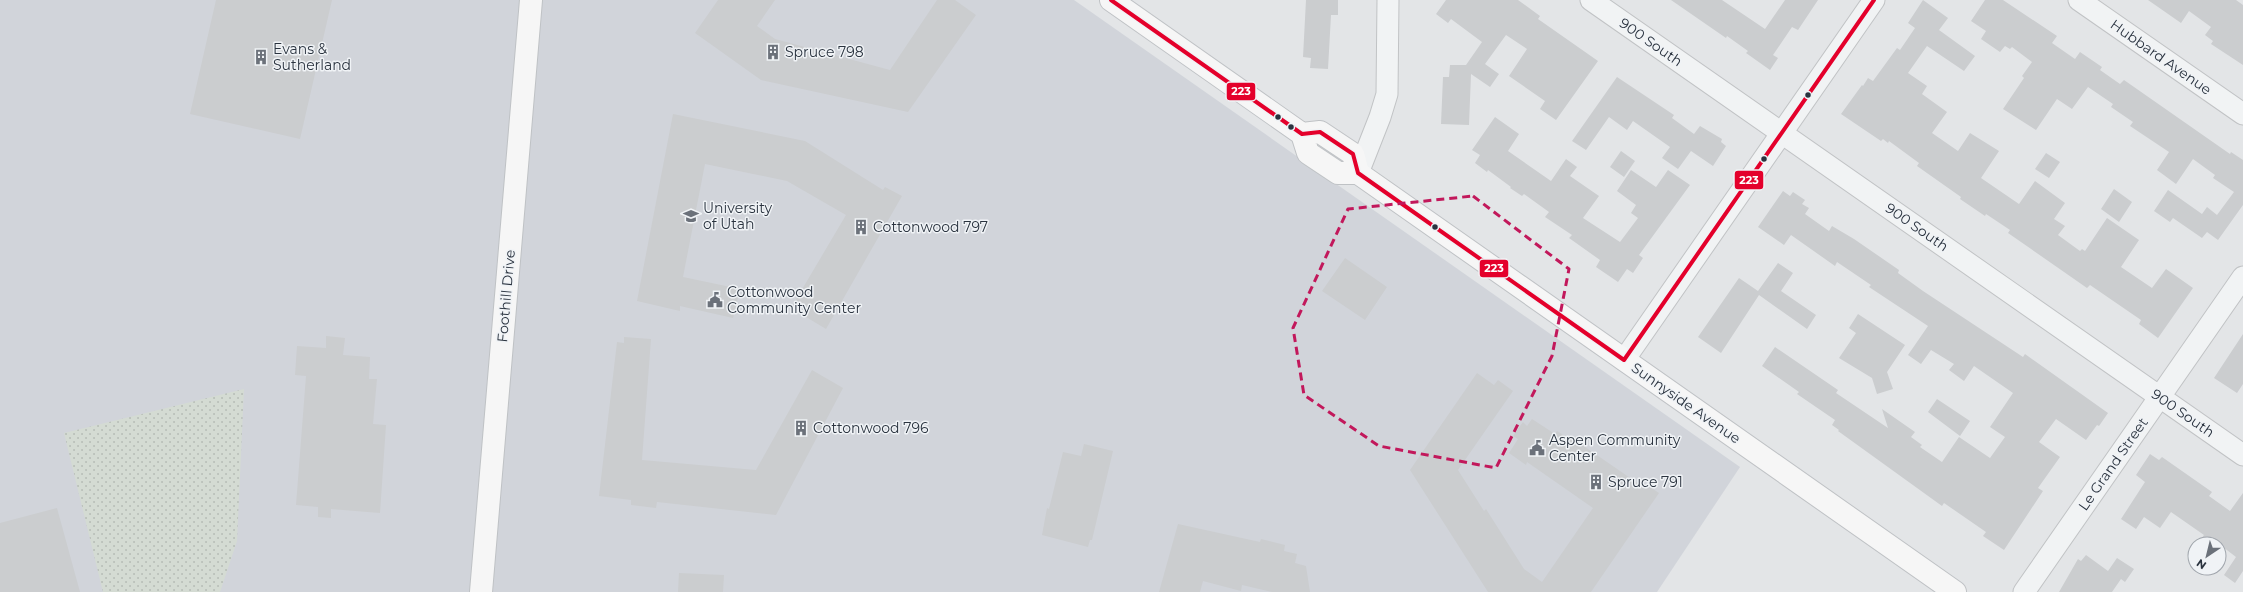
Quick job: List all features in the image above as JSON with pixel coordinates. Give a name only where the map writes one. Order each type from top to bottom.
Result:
[{"type":"main road","name":"Foothill Drive","points":[[481,592],[531,0]]},
{"type":"main road","points":[[1111,0],[1302,134],[1308,153],[1338,174],[1358,173]]},
{"type":"main road","name":"Sunnyside Avenue","points":[[1358,173],[1955,592]]},
{"type":"street","points":[[1358,173],[1380,117],[1387,94],[1388,0]]},
{"type":"street","name":"900 South","points":[[1591,0],[2243,455]]},
{"type":"street","points":[[1624,360],[1874,0]]},
{"type":"street","name":"Hubbard Avenue","points":[[2080,0],[2243,114]]},
{"type":"street","name":"Le Grand Street","points":[[2024,592],[2243,277]]},
{"type":"highlighted area","points":[[1473,196],[1569,269],[1552,356],[1496,468],[1379,446],[1304,395],[1293,328],[1348,209]]},
{"type":"shaded area","name":"University of Utah","points":[[0,0],[1074,0],[1740,467],[1657,592],[0,592]]},
{"type":"shaded area","points":[[244,389],[237,541],[220,592],[103,592],[64,433]]},
{"type":"building","name":"Evans & Sutherland","points":[[216,0],[332,0],[300,139],[190,114]]},
{"type":"building","name":"Spruce 798","points":[[718,0],[775,0],[757,26],[775,39],[890,70],[937,0],[955,0],[976,15],[908,112],[761,80],[695,33]]},
{"type":"building","points":[[1306,0],[1338,0],[1338,15],[1331,15],[1328,69],[1310,68],[1311,58],[1303,57]]},
{"type":"building","points":[[1446,0],[1518,0],[1540,16],[1538,19],[1598,61],[1556,120],[1540,109],[1545,101],[1509,76],[1527,49],[1506,35],[1485,64],[1499,74],[1490,87],[1471,74],[1469,125],[1441,124],[1443,77],[1449,77],[1450,65],[1466,65],[1482,42],[1451,19],[1448,23],[1436,14]]},
{"type":"building","points":[[1671,0],[1722,0],[1765,29],[1785,0],[1818,0],[1798,30],[1792,27],[1773,55],[1778,58],[1770,70],[1746,53],[1748,51],[1727,36],[1726,38]]},
{"type":"building","points":[[1923,0],[1948,18],[1939,30],[1975,56],[1964,71],[1927,46],[1908,73],[1927,86],[1922,94],[1947,112],[1932,133],[1958,151],[1970,133],[1999,151],[1981,178],[2019,204],[2035,181],[2065,203],[2054,219],[2065,226],[2058,235],[2080,251],[2082,249],[2085,251],[2107,218],[2139,240],[2121,267],[2152,288],[2166,269],[2193,288],[2158,338],[2139,324],[2141,320],[2090,285],[2087,288],[2008,233],[2010,230],[1986,214],[1985,216],[1960,199],[1961,197],[1917,166],[1919,163],[1889,141],[1888,143],[1883,139],[1881,141],[1841,114],[1868,78],[1873,81],[1897,48],[1900,50],[1915,28],[1908,23]]},
{"type":"building","points":[[1985,0],[2003,0],[2057,36],[2052,43],[2075,59],[2080,52],[2102,67],[2100,70],[2120,84],[2124,80],[2230,154],[2231,152],[2243,160],[2243,205],[2218,240],[2207,232],[2202,238],[2173,218],[2170,222],[2154,211],[2168,190],[2202,214],[2207,207],[2217,215],[2234,192],[2213,178],[2215,175],[2193,159],[2176,184],[2157,170],[2169,152],[2130,126],[2133,122],[2111,107],[2113,104],[2088,87],[2072,109],[2057,99],[2036,130],[2003,109],[2024,78],[2022,76],[2032,62],[2012,47],[2010,49],[2005,46],[2000,52],[1981,39],[1986,31],[1971,21]]},
{"type":"building","points":[[2148,0],[2236,0],[2243,5],[2243,65],[2211,44],[2213,41],[2205,35],[2211,27],[2189,11],[2181,23]]},
{"type":"building","points":[[1617,77],[1674,115],[1672,118],[1694,134],[1700,126],[1722,139],[1721,142],[1726,146],[1713,166],[1691,151],[1678,169],[1662,158],[1670,147],[1633,121],[1627,130],[1609,117],[1586,150],[1572,141]]},
{"type":"building","name":"Cottonwood 797","points":[[673,114],[805,141],[883,190],[885,187],[902,196],[826,329],[791,308],[846,215],[787,181],[705,164],[683,277],[740,289],[733,318],[680,306],[680,311],[637,301]]},
{"type":"building","points":[[1495,117],[1519,134],[1508,151],[1551,181],[1566,159],[1577,167],[1570,176],[1599,196],[1583,218],[1620,242],[1638,218],[1631,213],[1636,205],[1617,191],[1631,170],[1656,187],[1668,170],[1690,185],[1639,255],[1643,258],[1633,273],[1627,269],[1618,282],[1596,267],[1600,260],[1569,238],[1572,235],[1545,217],[1549,212],[1524,194],[1522,196],[1488,170],[1487,172],[1475,163],[1480,155],[1472,150]]},
{"type":"building","points":[[1621,151],[1635,161],[1624,177],[1610,167]]},
{"type":"building","points":[[2046,153],[2060,162],[2049,178],[2035,169]]},
{"type":"building","points":[[2114,189],[2132,202],[2119,222],[2101,209]]},
{"type":"building","points":[[1783,191],[1790,196],[1793,192],[1805,200],[1802,204],[1809,208],[1805,214],[1829,231],[1832,226],[1854,239],[1899,270],[1898,273],[1923,291],[2023,357],[2025,354],[2108,413],[2099,426],[2097,425],[2086,440],[2056,419],[2039,442],[2060,457],[2038,488],[2043,491],[2004,550],[1983,536],[1986,532],[1944,503],[1942,506],[1838,431],[1839,430],[1832,425],[1835,420],[1797,394],[1799,392],[1762,366],[1775,347],[1838,390],[1836,393],[1888,428],[1882,409],[1915,432],[1911,437],[1922,445],[1920,447],[1942,462],[1959,437],[1990,458],[2005,437],[1990,427],[2013,393],[1974,366],[1964,381],[1949,370],[1954,364],[1931,350],[1921,364],[1908,355],[1928,326],[1869,287],[1871,285],[1837,262],[1835,266],[1791,235],[1784,245],[1758,227]]},
{"type":"building","points":[[1345,258],[1387,287],[1365,320],[1322,291]]},
{"type":"building","points":[[1778,263],[1793,273],[1781,291],[1816,315],[1807,329],[1759,295],[1721,353],[1698,337],[1739,278],[1758,291]]},
{"type":"building","points":[[1858,314],[1905,345],[1887,372],[1893,389],[1877,394],[1872,378],[1839,358],[1856,333],[1849,328]]},
{"type":"building","points":[[2243,334],[2243,384],[2237,393],[2214,378]]},
{"type":"building","points":[[326,336],[345,338],[343,355],[370,357],[369,379],[377,379],[373,424],[386,425],[380,513],[331,509],[331,518],[318,517],[318,507],[296,505],[306,376],[295,375],[297,346],[326,348]]},
{"type":"building","name":"Cottonwood 796","points":[[624,337],[651,339],[642,460],[756,470],[812,370],[843,388],[776,515],[657,502],[656,508],[631,505],[631,500],[599,496],[617,342],[624,343]]},
{"type":"building","name":"Spruce 791","points":[[1477,373],[1494,385],[1498,380],[1513,391],[1458,470],[1484,511],[1486,509],[1524,569],[1542,582],[1593,508],[1527,462],[1526,465],[1509,453],[1518,439],[1513,436],[1523,422],[1527,426],[1532,419],[1555,434],[1557,431],[1571,440],[1572,438],[1639,484],[1641,481],[1659,493],[1591,592],[1488,592],[1410,470]]},
{"type":"building","points":[[1937,399],[1970,421],[1960,436],[1928,412]]},
{"type":"building","points":[[1084,444],[1113,451],[1092,540],[1090,540],[1088,547],[1042,535],[1047,508],[1049,509],[1063,452],[1081,456]]},
{"type":"building","points":[[2150,454],[2159,460],[2162,457],[2212,492],[2209,496],[2230,511],[2243,493],[2243,571],[2235,583],[2225,576],[2227,576],[2227,570],[2236,557],[2227,550],[2227,536],[2203,536],[2204,535],[2171,512],[2160,528],[2144,517],[2136,529],[2121,519],[2145,482],[2136,475]]},
{"type":"building","points":[[57,508],[80,592],[0,592],[0,523]]},
{"type":"building","points":[[1178,524],[1260,542],[1261,539],[1285,545],[1284,551],[1297,554],[1295,563],[1306,566],[1310,592],[1272,592],[1242,585],[1241,591],[1203,581],[1200,592],[1159,592]]},
{"type":"building","points":[[2086,555],[2108,571],[2117,558],[2134,569],[2125,582],[2121,579],[2112,592],[2059,592],[2078,559],[2081,561]]},
{"type":"building","points":[[679,573],[724,575],[723,592],[678,592]]},
{"type":"transit line","name":"223","points":[[1111,0],[1302,134],[1320,132],[1353,154],[1358,173],[1624,360]]},
{"type":"transit line","name":"223","points":[[1624,360],[1874,0]]},
{"type":"place","name":"Spruce 798","points":[[773,52]]},
{"type":"place","name":"Evans & Sutherland","points":[[261,57]]},
{"type":"place","name":"University of Utah","points":[[691,216]]},
{"type":"place","name":"Cottonwood 797","points":[[861,227]]},
{"type":"place","name":"Cottonwood Community Center","points":[[715,300]]},
{"type":"place","name":"Cottonwood 796","points":[[801,428]]},
{"type":"place","name":"Aspen Community Center","points":[[1537,448]]},
{"type":"place","name":"Spruce 791","points":[[1596,482]]}]
